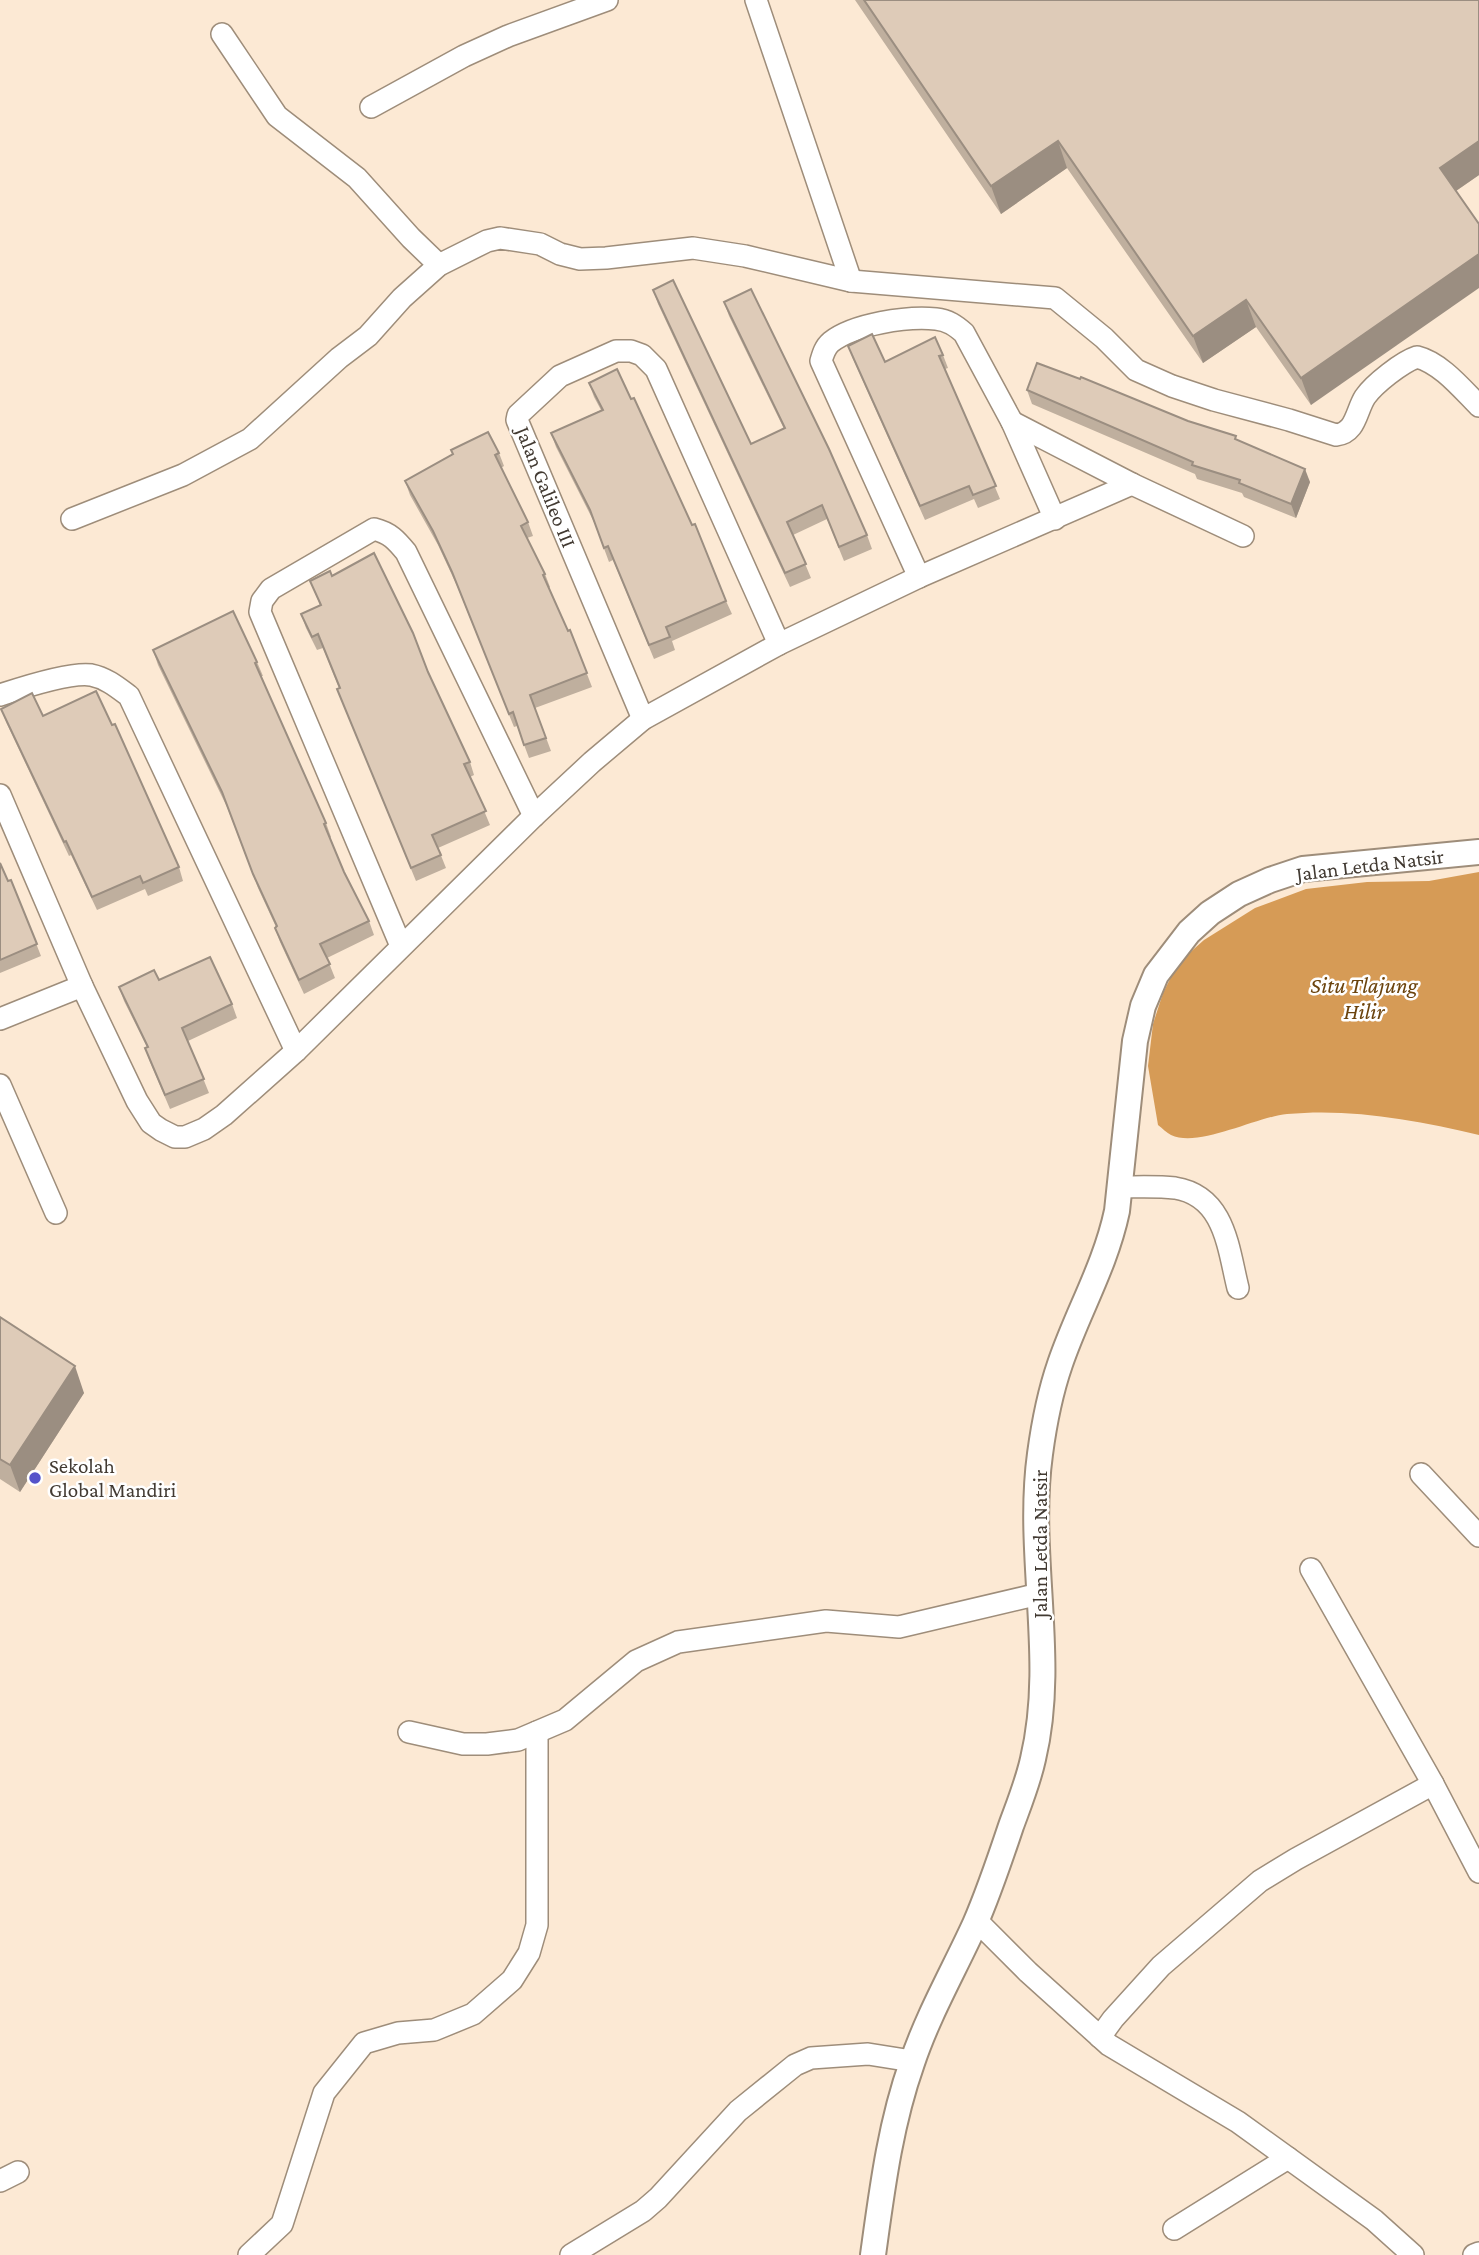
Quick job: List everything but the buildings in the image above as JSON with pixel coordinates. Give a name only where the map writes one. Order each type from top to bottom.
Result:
[{"type":"street","points":[[371,107],[497,41],[607,0]]},
{"type":"street","points":[[756,0],[851,281]]},
{"type":"street","points":[[222,34],[276,116],[358,178],[439,265]]},
{"type":"street","points":[[72,519],[183,475],[250,439],[339,358],[368,336],[402,298],[439,265],[487,241],[500,238],[540,244],[560,254],[580,259],[693,248],[722,251],[851,281],[1055,298],[1064,302],[1136,370],[1203,397],[1289,419],[1336,435],[1349,429],[1365,397],[1373,388],[1403,363],[1417,356],[1437,367],[1479,406]]},
{"type":"street","points":[[919,577],[821,361],[831,342],[869,324],[935,318],[953,324],[964,333],[1012,422],[1055,519]]},
{"type":"street","name":"Jalan Galileo III","points":[[643,719],[517,419],[518,415],[560,376],[622,350],[642,355],[656,369],[779,644]]},
{"type":"street","points":[[1012,422],[1132,484],[1243,536]]},
{"type":"street","points":[[0,795],[82,986],[144,1112],[151,1123],[175,1137],[186,1137],[214,1122],[296,1051],[534,816],[643,719],[779,644],[919,577],[1132,484]]},
{"type":"street","points":[[401,946],[260,612],[262,601],[271,589],[374,529],[395,538],[406,552],[534,816]]},
{"type":"street","points":[[0,695],[42,682],[90,675],[109,681],[129,696],[296,1051]]},
{"type":"street","name":"Jalan Letda Natsir","points":[[873,2255],[892,2128],[912,2061],[976,1920],[1022,1796],[1041,1723],[1043,1675],[1036,1497],[1040,1456],[1049,1401],[1073,1329],[1105,1258],[1117,1211],[1135,1041],[1143,1006],[1156,975],[1189,932],[1210,913],[1239,894],[1270,880],[1303,869],[1479,852]]},
{"type":"street","points":[[0,1019],[82,986]]},
{"type":"street","points":[[0,1085],[56,1213]]},
{"type":"street","points":[[1119,1187],[1176,1189],[1207,1201],[1217,1214],[1238,1288]]},
{"type":"street","points":[[1421,1474],[1479,1536]]},
{"type":"street","points":[[1311,1569],[1433,1784],[1479,1872]]},
{"type":"street","points":[[409,1732],[463,1744],[518,1740],[565,1720],[636,1661],[678,1642],[826,1621],[899,1627],[1039,1594]]},
{"type":"street","points":[[249,2255],[282,2224],[324,2093],[364,2043],[398,2033],[434,2031],[473,2014],[512,1980],[529,1953],[537,1925],[537,1732]]},
{"type":"street","points":[[1100,2037],[1161,1966],[1260,1881],[1433,1784]]},
{"type":"street","points":[[976,1920],[1028,1972],[1100,2037],[1131,2059],[1238,2122],[1374,2220],[1413,2255]]},
{"type":"street","points":[[571,2255],[658,2199],[738,2111],[795,2065],[811,2058],[868,2054],[912,2061]]},
{"type":"street","points":[[1174,2229],[1288,2158]]},
{"type":"water","name":"Situ Tlajung Hilir","points":[[1479,872],[1479,1135],[1407,1120],[1335,1113],[1274,1116],[1197,1138],[1171,1135],[1158,1125],[1148,1066],[1153,1024],[1163,993],[1178,963],[1204,940],[1255,908],[1306,889],[1367,882],[1429,881]]},
{"type":"place","name":"Sekolah Global Mandiri","points":[[35,1478]]}]
